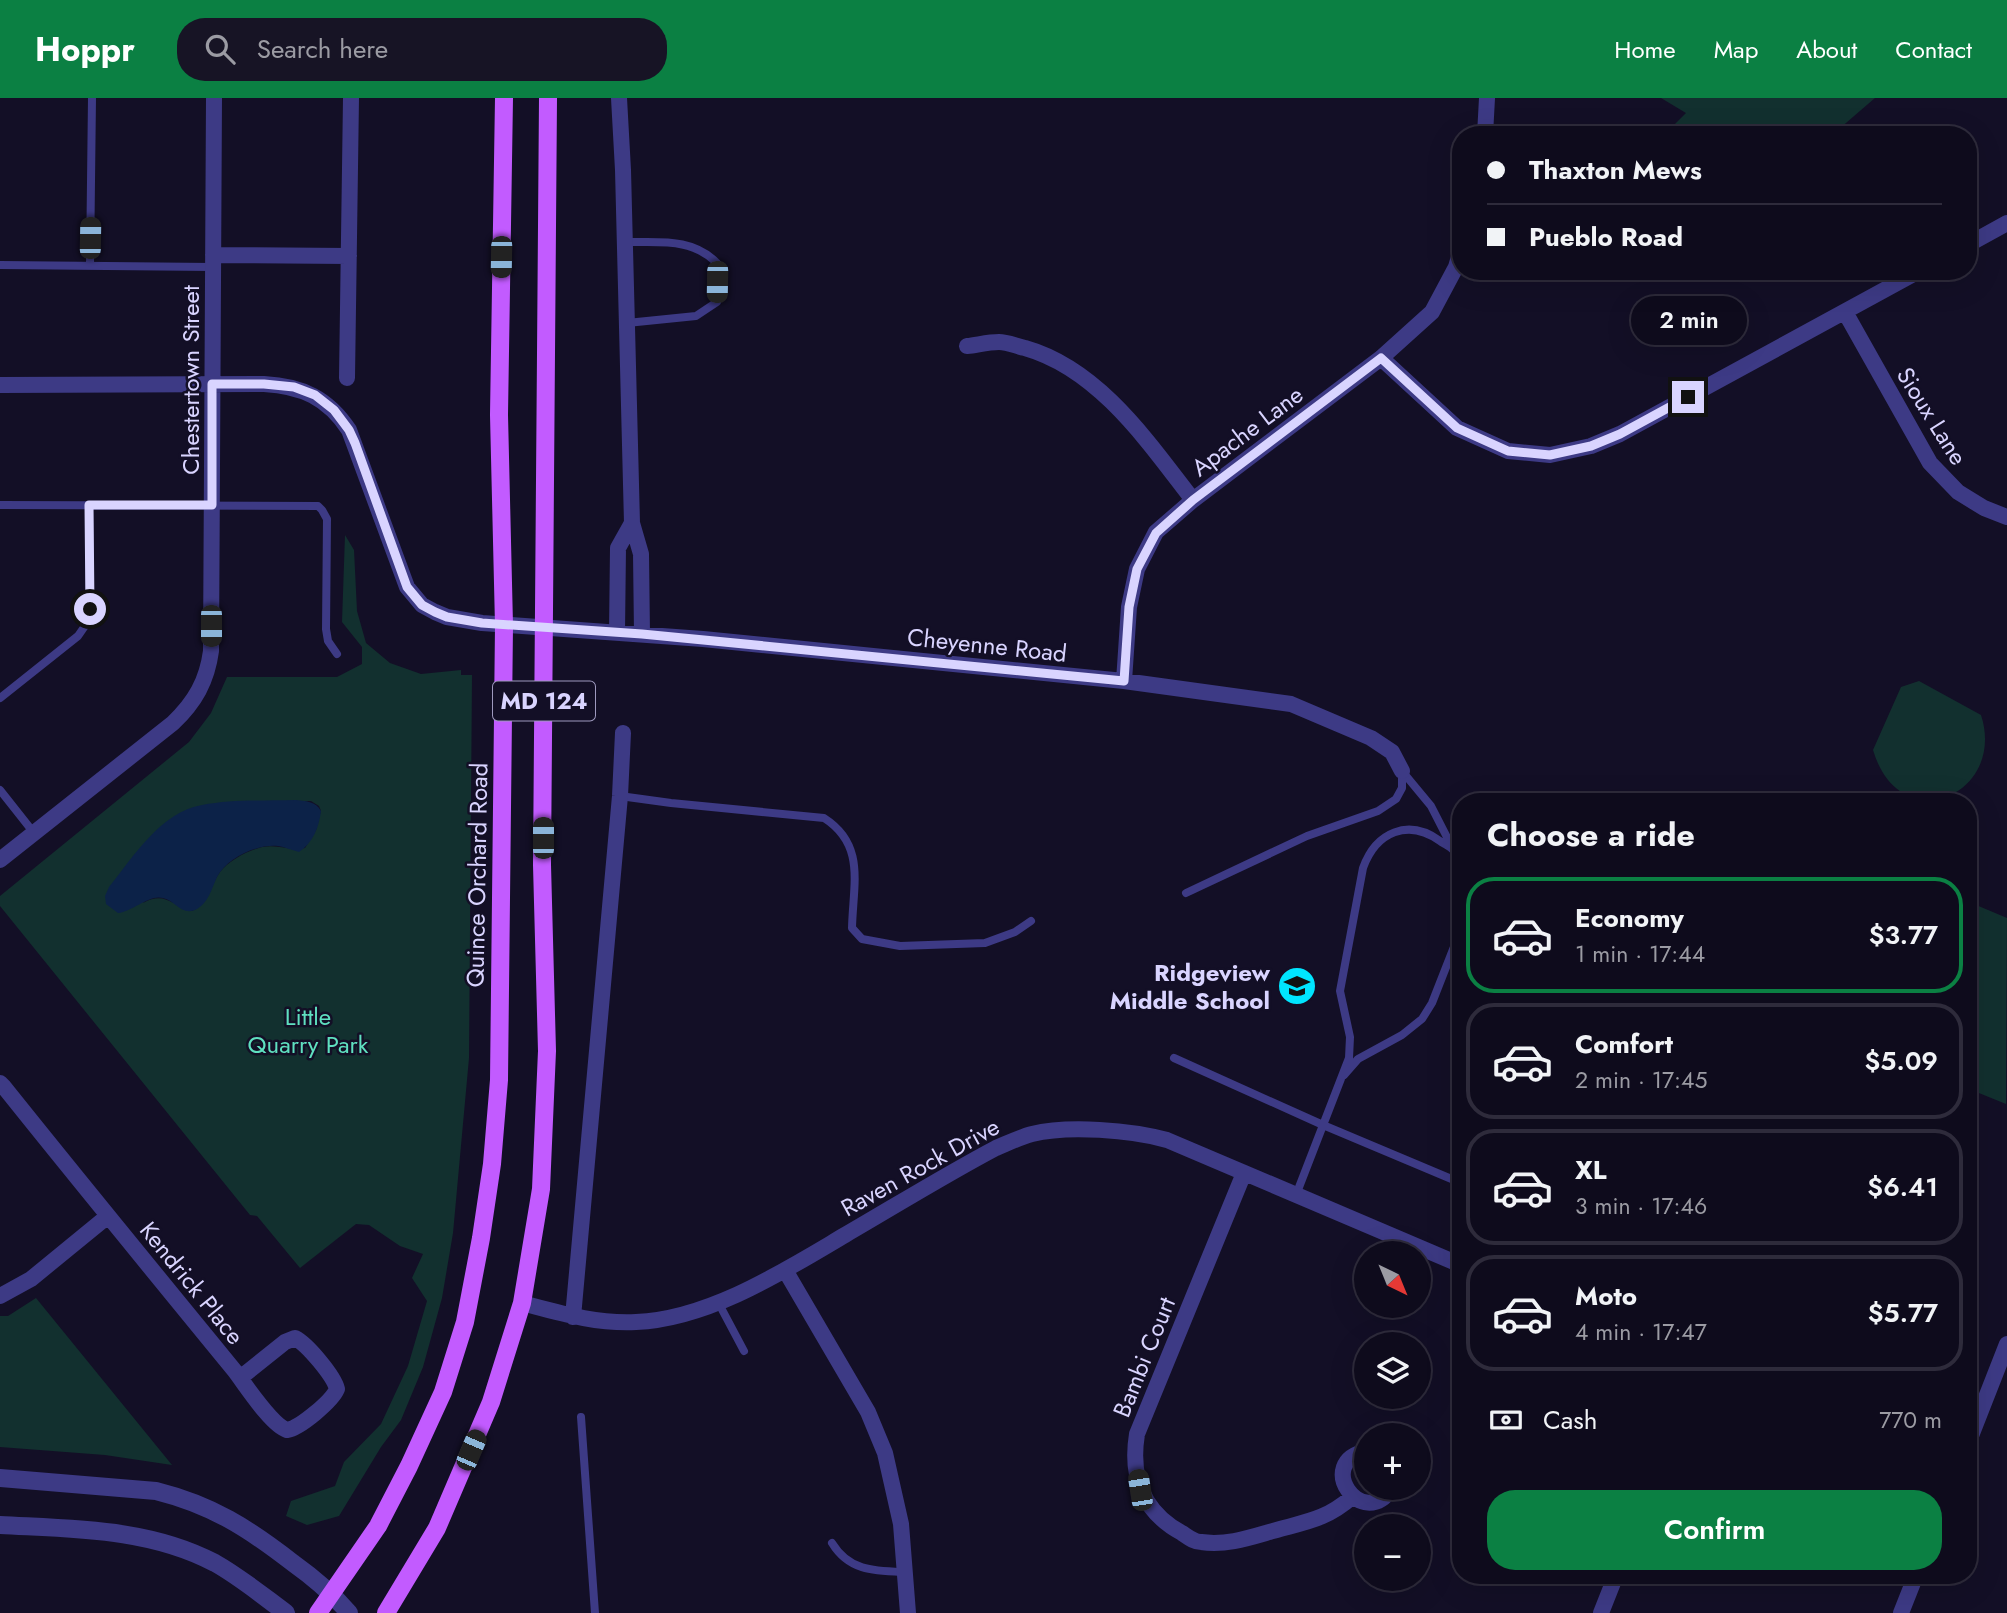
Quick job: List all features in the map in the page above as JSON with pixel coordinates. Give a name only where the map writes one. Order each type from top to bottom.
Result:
[{"type":"main road","name":"Quince Orchard Road","points":[[318,1613],[378,1526],[410,1466],[443,1392],[465,1322],[492,1164],[499,1080],[504,625],[499,415],[504,98]]},
{"type":"main road","name":"MD 124","points":[[386,1613],[442,1517],[491,1402],[522,1303],[541,1189],[547,1051],[542,864],[548,98]]},
{"type":"street","name":"Chestertown Street","points":[[0,860],[173,723],[188,708],[208,671],[211,651],[214,98]]},
{"type":"street","points":[[347,378],[351,98]]},
{"type":"street","points":[[619,98],[632,523],[641,554],[642,634]]},
{"type":"street","points":[[1485,126],[1487,98]]},
{"type":"street","points":[[1977,240],[2007,223]]},
{"type":"street","points":[[213,261],[349,256]]},
{"type":"street","name":"Apache Lane","points":[[1124,681],[1129,607],[1137,569],[1156,533],[1193,500],[1381,358],[1432,312],[1452,274]]},
{"type":"street","points":[[1381,358],[1457,428],[1508,451],[1550,455],[1591,446],[1620,434],[1903,280]]},
{"type":"street","name":"Sioux Lane","points":[[1845,312],[1930,463],[1958,492],[1984,508],[2007,517]]},
{"type":"street","points":[[967,346],[1000,342],[1043,354],[1087,381],[1118,408],[1147,440],[1193,500]]},
{"type":"street","name":"Cheyenne Road","points":[[0,385],[264,384],[306,390],[325,402],[342,419],[355,443],[397,563],[414,597],[422,605],[447,617],[504,625],[642,634],[1124,681],[1290,704],[1371,738],[1392,752],[1402,771]]},
{"type":"street","points":[[617,632],[618,548],[632,523]]},
{"type":"street","points":[[573,1317],[620,796],[623,733]]},
{"type":"street","name":"Kendrick Place","points":[[0,1083],[278,1425],[287,1430],[297,1426],[332,1397],[337,1389],[334,1381],[303,1343],[295,1338],[285,1342],[240,1378]]},
{"type":"street","name":"Raven Rock Drive","points":[[522,1303],[573,1317],[637,1322],[685,1314],[718,1302],[785,1270],[996,1148],[1033,1134],[1061,1131],[1123,1130],[1167,1140],[1452,1261]]},
{"type":"street","name":"Bambi Court","points":[[1244,1173],[1137,1434],[1134,1453],[1140,1490],[1151,1509],[1170,1527],[1198,1542],[1232,1543],[1327,1516],[1352,1497]]},
{"type":"street","name":"Kendrick Place","points":[[0,1296],[31,1279],[108,1216]]},
{"type":"street","points":[[785,1270],[868,1412],[886,1453],[901,1524],[908,1613]]},
{"type":"street","points":[[1977,1421],[2007,1344]]},
{"type":"street","points":[[1352,1497],[1343,1483],[1345,1466],[1354,1455]]},
{"type":"street","points":[[0,1478],[156,1491],[180,1497],[233,1520],[263,1539],[333,1594],[349,1613]]},
{"type":"street","points":[[1362,1500],[1379,1500]]},
{"type":"street","points":[[0,1525],[115,1533],[166,1543],[218,1565],[286,1613]]},
{"type":"street","points":[[1601,1613],[1612,1584]]},
{"type":"street","points":[[1901,1613],[1912,1584]]},
{"type":"lane","points":[[90,266],[92,98]]},
{"type":"lane","points":[[625,242],[682,244],[705,251],[717,263],[717,302],[696,316],[627,323]]},
{"type":"lane","points":[[0,265],[90,266],[213,261]]},
{"type":"lane","points":[[0,505],[311,505],[322,510],[327,519],[326,634],[337,654]]},
{"type":"lane","points":[[0,698],[78,636],[87,623],[90,609],[89,505]]},
{"type":"lane","points":[[1402,771],[1431,806],[1452,847]]},
{"type":"lane","points":[[1186,893],[1307,836],[1378,811],[1396,799],[1402,788],[1402,771]]},
{"type":"lane","points":[[0,790],[34,833]]},
{"type":"lane","points":[[620,796],[824,818],[838,827],[847,838],[853,855],[852,928],[862,939],[900,946],[985,943],[1015,932],[1031,921]]},
{"type":"lane","points":[[1296,1195],[1349,1058],[1350,1037],[1340,991],[1368,854],[1382,838],[1401,830],[1419,830],[1452,850]]},
{"type":"lane","points":[[1342,1077],[1358,1059],[1402,1035],[1422,1019],[1432,1003],[1452,952]]},
{"type":"lane","points":[[1174,1058],[1452,1179]]},
{"type":"lane","points":[[718,1302],[744,1351]]},
{"type":"lane","points":[[581,1417],[595,1613]]},
{"type":"lane","points":[[832,1543],[850,1564],[866,1570],[904,1572]]},
{"type":"green space","points":[[1661,98],[1875,98],[1842,126],[1673,126],[1686,113]]},
{"type":"green space","name":"Little Quarry Park","points":[[345,535],[354,550],[357,611],[366,643],[390,663],[421,674],[461,670],[461,675],[472,675],[469,1058],[453,1233],[442,1298],[423,1367],[401,1420],[381,1447],[339,1516],[307,1525],[286,1516],[291,1501],[335,1486],[344,1462],[381,1424],[408,1366],[427,1301],[412,1278],[423,1254],[400,1246],[369,1225],[356,1224],[300,1268],[257,1216],[250,1215],[0,906],[0,896],[189,742],[211,713],[227,677],[337,677],[362,664],[362,647],[342,622]],"holes":[[[311,801],[319,806],[321,811],[316,830],[305,848],[262,847],[239,856],[220,872],[206,899],[198,908],[192,911],[157,898],[143,903],[228,802]]]},
{"type":"green space","points":[[1919,681],[1981,715],[1985,743],[1979,767],[1965,785],[1953,793],[1904,793],[1886,778],[1873,750],[1901,687]]},
{"type":"green space","points":[[1977,905],[2007,918],[2006,1104],[1977,1092]]},
{"type":"green space","points":[[36,1298],[172,1465],[105,1455],[0,1447],[0,1316],[8,1316]]},
{"type":"water","points":[[295,800],[313,803],[321,811],[317,829],[308,844],[299,852],[281,846],[269,846],[235,858],[222,870],[207,899],[197,909],[187,911],[158,897],[118,913],[106,904],[105,896],[109,887],[149,837],[187,809],[237,801]]},
{"type":"place","name":"Ridgeview Middle School","points":[[1297,986]]},
{"type":"route","points":[[90,609],[89,505],[212,505],[212,384],[264,384],[306,390],[325,402],[342,419],[355,443],[407,587],[422,605],[447,617],[482,623],[642,634],[1124,681],[1129,607],[1137,569],[1156,533],[1193,500],[1381,358],[1457,428],[1508,451],[1550,455],[1591,446],[1620,434],[1688,397]]}]
